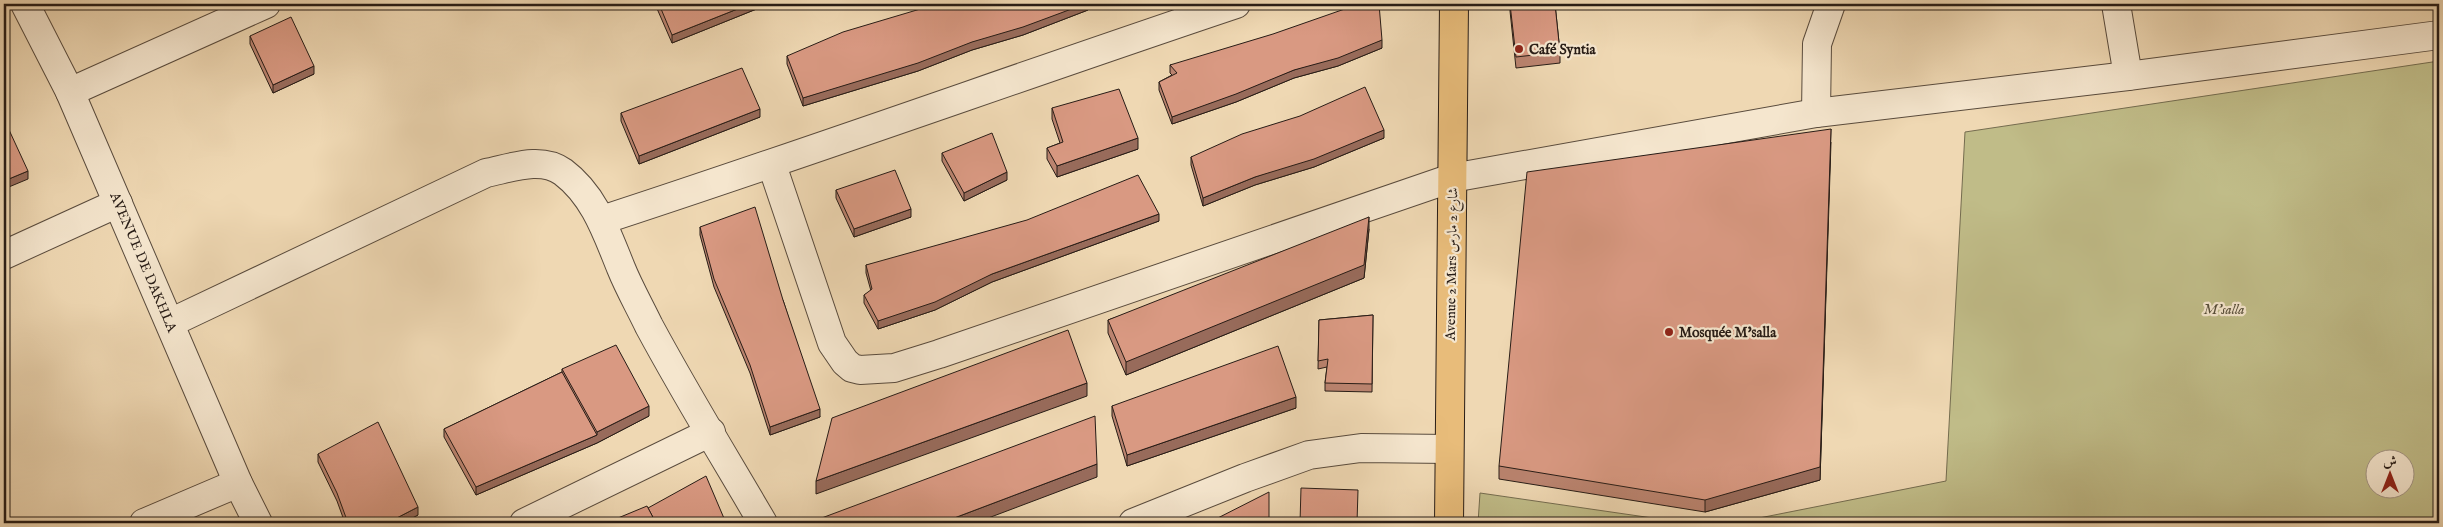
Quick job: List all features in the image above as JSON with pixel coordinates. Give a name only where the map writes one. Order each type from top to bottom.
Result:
[{"type":"main road","name":"Avenue 2 Mars شارع 2 مارس","points":[[1449,523],[1454,4]]},
{"type":"street","name":"AVENUE DE DAKHLA","points":[[25,4],[70,92],[238,483],[258,523]]},
{"type":"street","points":[[70,92],[266,4]]},
{"type":"street","points":[[602,220],[772,165],[984,89],[1236,4]]},
{"type":"street","points":[[2116,4],[2128,76]]},
{"type":"street","points":[[1816,113],[1816,44],[1828,11]]},
{"type":"street","points":[[772,165],[832,343],[845,362],[852,368],[860,370],[894,368],[1452,178],[1816,113],[2128,76],[2439,35]]},
{"type":"street","points":[[170,323],[486,173],[540,163],[552,166],[563,172],[580,188],[602,220],[622,270],[650,327],[763,523]]},
{"type":"street","points":[[4,255],[118,203]]},
{"type":"street","points":[[524,523],[711,432]]},
{"type":"street","points":[[1133,523],[1165,517],[1245,478],[1309,455],[1361,448],[1449,449]]},
{"type":"street","points":[[144,523],[238,483]]},
{"type":"green space","name":"M'salla","points":[[2439,61],[2439,523],[1734,523],[1946,481],[1965,132]]},
{"type":"green space","points":[[1480,493],[1687,523],[1478,523]]},
{"type":"building","points":[[659,4],[750,4],[672,35]]},
{"type":"building","points":[[937,4],[1085,4],[1023,27],[972,42],[918,63],[803,98],[787,56],[843,32]]},
{"type":"building","points":[[1359,4],[1379,4],[1382,40],[1338,58],[1294,70],[1236,94],[1172,117],[1159,82],[1177,73],[1170,65],[1273,34]]},
{"type":"building","points":[[1510,4],[1555,4],[1560,52],[1516,57]]},
{"type":"building","points":[[291,17],[314,66],[273,85],[250,36]]},
{"type":"building","points":[[742,68],[760,109],[639,156],[621,113]]},
{"type":"building","points":[[1365,87],[1384,130],[1314,159],[1255,177],[1203,198],[1191,157],[1242,134],[1300,116]]},
{"type":"building","points":[[1119,89],[1138,138],[1057,166],[1047,148],[1063,142],[1052,108]]},
{"type":"building","points":[[4,119],[28,171],[4,181]]},
{"type":"building","name":"Mosquée M'salla","points":[[1831,129],[1820,467],[1705,500],[1499,466],[1527,172]]},
{"type":"building","points":[[992,133],[1007,172],[964,193],[942,153]]},
{"type":"building","points":[[895,170],[911,209],[854,229],[836,190]]},
{"type":"building","points":[[1138,175],[1159,214],[992,274],[935,302],[878,321],[864,295],[872,289],[866,265],[1027,220]]},
{"type":"building","points":[[755,207],[783,300],[820,409],[770,427],[750,365],[714,279],[700,227]]},
{"type":"building","points":[[1369,217],[1364,265],[1126,362],[1108,320]]},
{"type":"building","points":[[1373,315],[1372,384],[1325,383],[1328,359],[1318,361],[1319,320]]},
{"type":"building","points":[[1068,330],[1087,383],[816,481],[832,418]]},
{"type":"building","points":[[616,345],[649,406],[597,432],[562,369]]},
{"type":"building","points":[[1278,346],[1296,397],[1127,455],[1112,406]]},
{"type":"building","points":[[562,372],[597,435],[476,487],[444,429]]},
{"type":"building","points":[[1095,416],[1097,464],[941,523],[822,523],[819,519]]},
{"type":"building","points":[[378,422],[418,507],[387,523],[348,523],[337,493],[318,454]]},
{"type":"building","points":[[706,476],[726,523],[656,523],[648,508]]},
{"type":"building","points":[[1301,488],[1358,490],[1357,523],[1300,523]]},
{"type":"building","points":[[1269,492],[1269,523],[1208,523]]},
{"type":"building","points":[[647,506],[656,523],[606,523]]},
{"type":"place","name":"Café Syntia","points":[[1519,49]]},
{"type":"place","name":"Mosquée M'salla","points":[[1669,332]]}]
